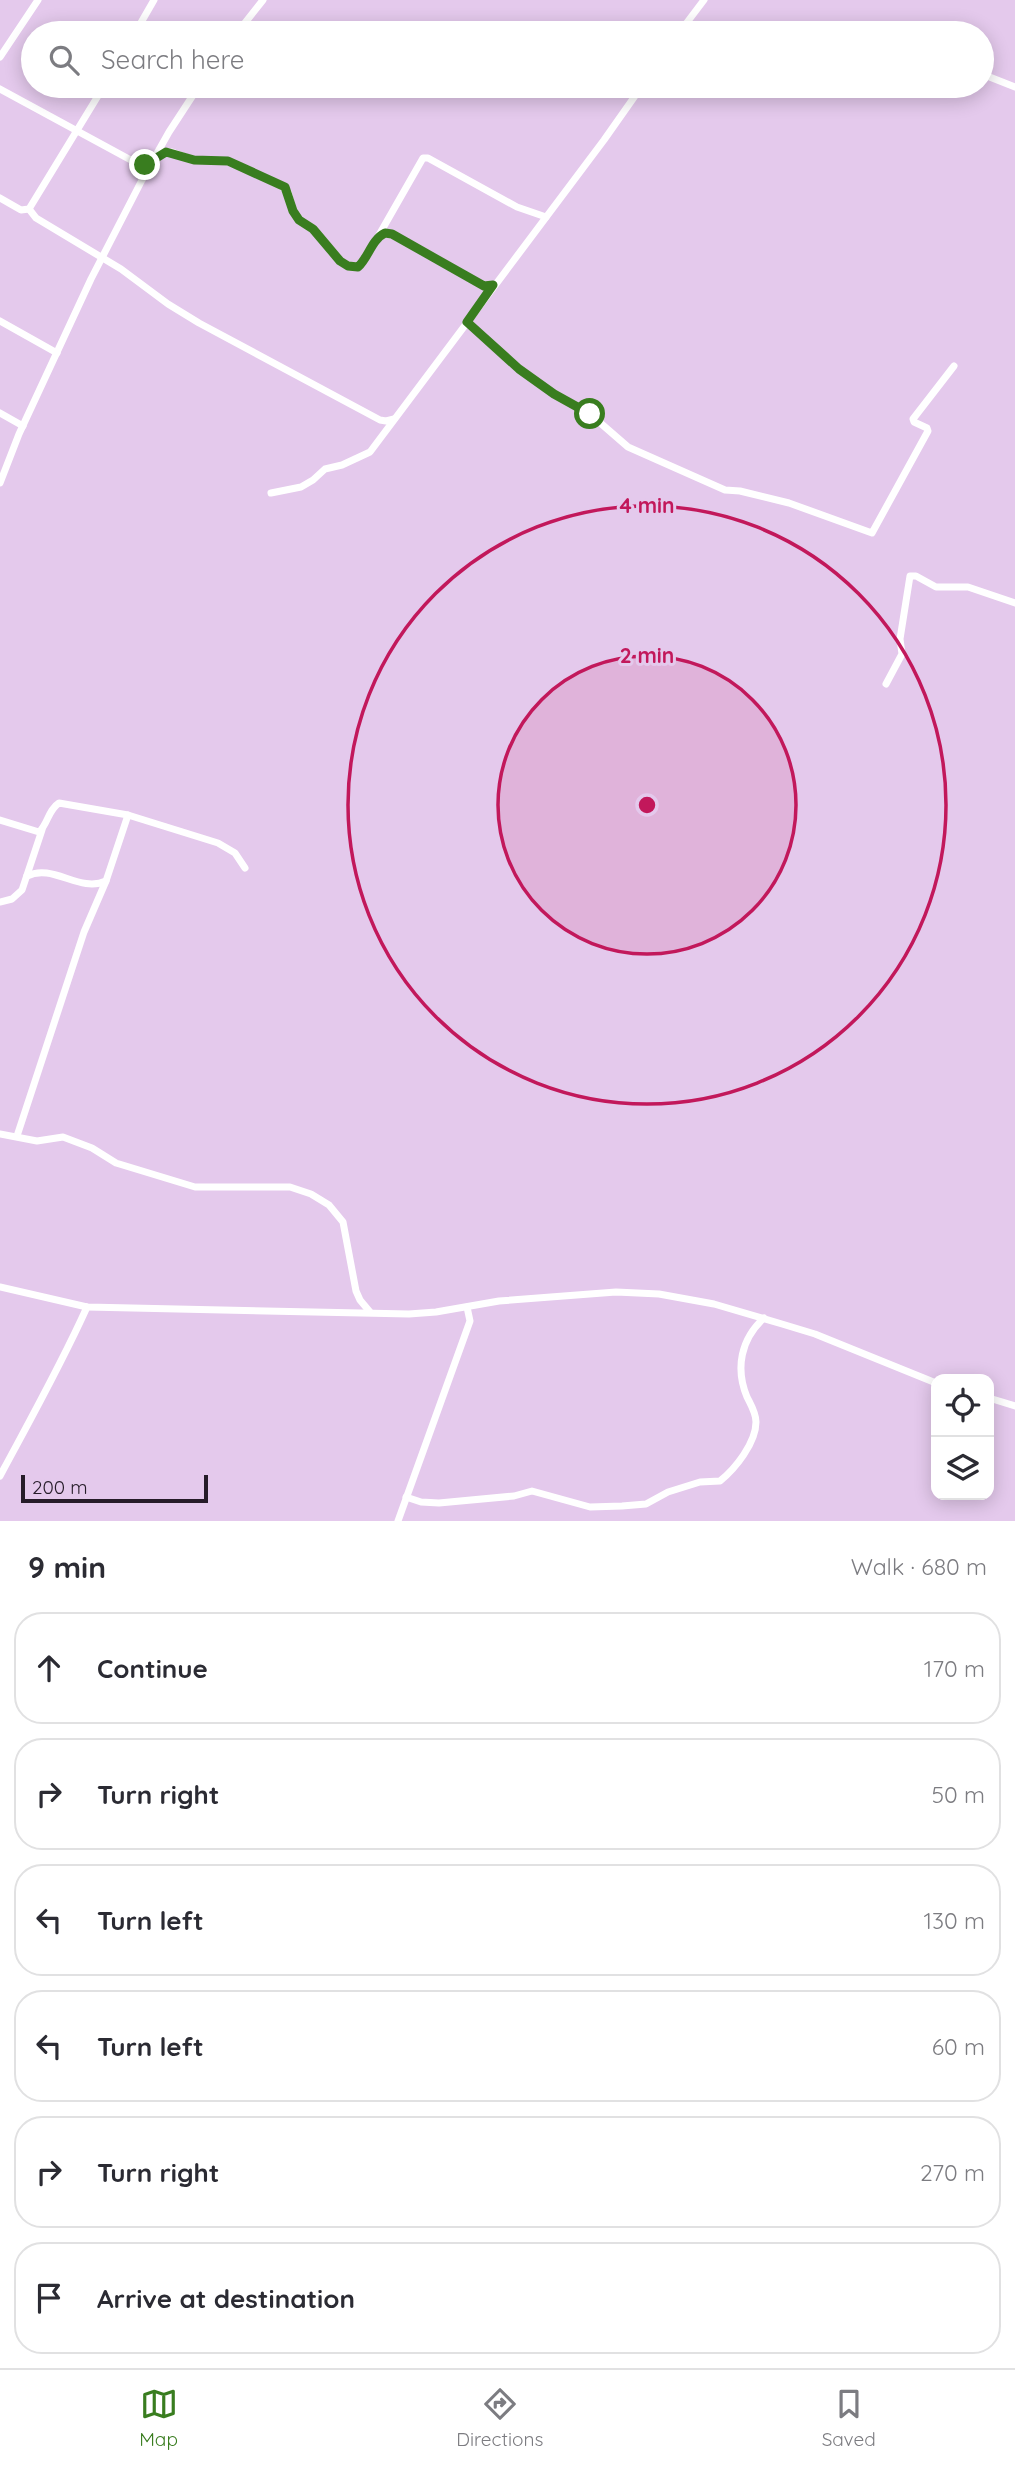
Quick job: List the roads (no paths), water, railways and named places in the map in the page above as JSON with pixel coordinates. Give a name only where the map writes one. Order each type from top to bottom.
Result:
[{"type":"street","points":[[24,21],[38,0]]},
{"type":"street","points":[[143,21],[154,0]]},
{"type":"street","points":[[246,21],[262,0]]},
{"type":"street","points":[[688,21],[704,0]]},
{"type":"street","points":[[0,57],[21,26]]},
{"type":"street","points":[[994,79],[1015,87]]},
{"type":"street","points":[[0,89],[140,165],[152,162],[166,152],[194,160],[223,160],[279,184],[288,192],[296,216],[313,229],[335,257],[348,266],[358,267],[362,264],[423,158],[428,158],[517,207],[546,217]]},
{"type":"street","points":[[29,209],[97,98]]},
{"type":"street","points":[[0,483],[23,426],[123,215],[192,98]]},
{"type":"street","points":[[271,493],[301,487],[325,469],[370,453],[633,98]]},
{"type":"street","points":[[0,198],[21,210],[29,209]]},
{"type":"street","points":[[29,209],[36,218],[224,337],[380,420],[395,418]]},
{"type":"street","points":[[379,236],[392,234],[484,286],[493,285]]},
{"type":"street","points":[[0,321],[57,353]]},
{"type":"street","points":[[467,322],[519,369],[554,394],[590,414],[634,450],[725,490],[789,503],[872,533],[928,431],[913,419],[954,366]]},
{"type":"street","points":[[0,413],[23,426]]},
{"type":"street","points":[[886,684],[902,654],[900,639],[910,576],[916,576],[936,587],[968,587],[1015,603]]},
{"type":"street","points":[[0,902],[12,899],[20,893],[42,830],[52,809],[59,803],[128,815],[223,845],[235,853],[245,868]]},
{"type":"street","points":[[17,1136],[85,932],[106,881],[128,815]]},
{"type":"street","points":[[0,820],[32,831],[42,830]]},
{"type":"street","points":[[27,876],[41,871],[85,883],[106,881]]},
{"type":"street","points":[[0,1133],[37,1141],[57,1137],[72,1140],[116,1163],[195,1187],[290,1187],[311,1194],[328,1205],[343,1222],[356,1291],[359,1300],[370,1312]]},
{"type":"street","points":[[0,1287],[87,1307],[370,1312],[436,1312],[509,1300],[640,1292],[695,1300],[764,1318],[815,1334],[931,1381]]},
{"type":"street","points":[[0,1476],[37,1404],[51,1383],[87,1307]]},
{"type":"street","points":[[398,1521],[470,1321],[467,1307]]},
{"type":"street","points":[[406,1497],[421,1502],[439,1503],[514,1496],[532,1491],[590,1507],[622,1506],[646,1504],[668,1492],[700,1482],[720,1481],[744,1454],[755,1431],[755,1415],[744,1388],[741,1361],[749,1333],[764,1318]]},
{"type":"street","points":[[994,1400],[1015,1406]]}]
